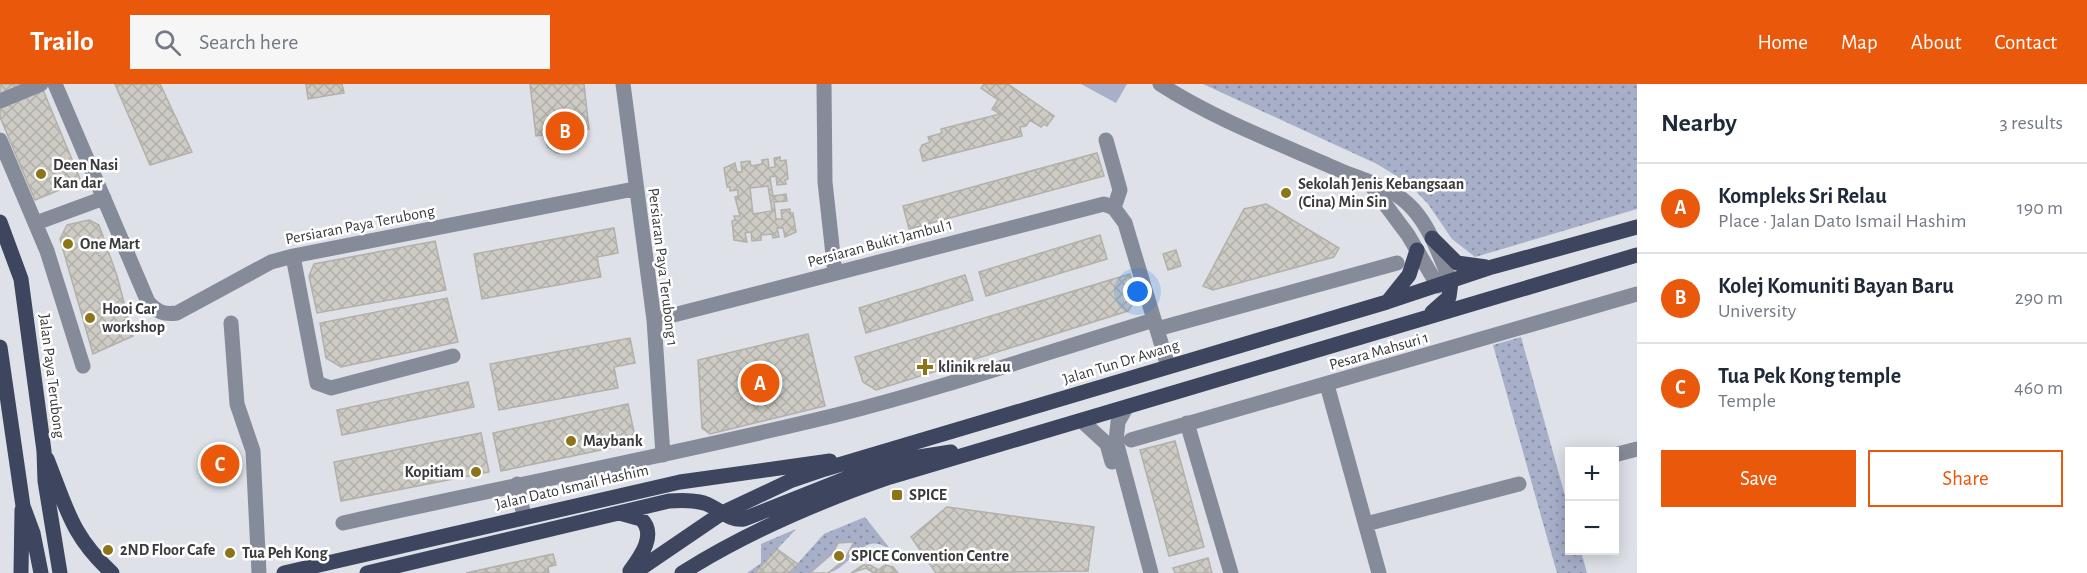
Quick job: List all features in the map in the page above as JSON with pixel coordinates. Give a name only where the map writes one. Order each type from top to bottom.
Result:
[{"type":"main road","name":"Jalan Paya Terubong","points":[[0,222],[21,279],[44,451],[45,481],[60,573]]},
{"type":"main road","name":"Jalan Tun Dr Awang","points":[[634,573],[722,513],[790,482],[1168,366],[1387,302],[1446,288],[1492,267],[1637,227]]},
{"type":"main road","points":[[1432,238],[1450,258],[1462,265],[1492,267]]},
{"type":"main road","points":[[1387,302],[1409,275],[1417,250]]},
{"type":"main road","points":[[682,573],[745,536],[841,494],[1425,316],[1637,255]]},
{"type":"main road","points":[[1425,316],[1446,288],[1485,299]]},
{"type":"main road","points":[[0,347],[23,506],[21,573]]},
{"type":"main road","points":[[367,573],[677,500],[704,503],[734,519],[744,519],[834,482],[892,463],[1004,445]]},
{"type":"main road","points":[[44,451],[68,516],[82,541],[112,573]]},
{"type":"main road","name":"Jalan Dato Ismail Hashim","points":[[284,573],[310,570],[524,516],[680,482],[872,456]]},
{"type":"main road","points":[[23,506],[33,533],[41,573]]},
{"type":"main road","points":[[610,515],[637,517],[647,525],[645,545],[628,573]]},
{"type":"street","points":[[0,101],[41,84]]},
{"type":"street","points":[[36,223],[104,198],[55,84]]},
{"type":"street","name":"Persiaran Paya Terubong 1","points":[[622,84],[634,189],[654,320],[663,455]]},
{"type":"street","points":[[824,84],[825,182],[835,273]]},
{"type":"street","points":[[1160,84],[1178,96],[1370,184],[1394,191],[1414,210],[1432,238],[1446,288]]},
{"type":"street","points":[[0,140],[47,251],[82,366]]},
{"type":"street","points":[[1106,140],[1120,190],[1114,208],[1125,223],[1168,366]]},
{"type":"street","points":[[1370,184],[1446,288]]},
{"type":"street","name":"Persiaran Paya Terubong","points":[[104,198],[148,302],[154,309],[166,315],[177,313],[271,262],[293,256],[634,189]]},
{"type":"street","name":"Persiaran Bukit Jambul 1","points":[[654,320],[1098,205],[1114,208]]},
{"type":"street","points":[[293,256],[317,383],[330,388],[453,356]]},
{"type":"street","points":[[343,523],[517,484],[663,455],[839,414],[1155,325],[1397,263]]},
{"type":"street","name":"Pesara Mahsuri 1","points":[[1118,442],[1328,385],[1637,294]]},
{"type":"street","points":[[231,323],[237,404],[253,451],[259,573]]},
{"type":"street","points":[[1328,385],[1379,573]]},
{"type":"street","points":[[1126,408],[1118,422],[1118,442],[1142,573]]},
{"type":"street","points":[[1083,422],[1118,442],[1151,573]]},
{"type":"street","points":[[1187,423],[1231,573]]},
{"type":"street","points":[[1619,454],[1637,449]]},
{"type":"street","points":[[517,484],[524,516]]},
{"type":"street","points":[[1366,524],[1519,484]]},
{"type":"shaded area","points":[[1081,84],[1127,84],[1116,103]]},
{"type":"shaded area","points":[[1203,84],[1637,84],[1637,209],[1475,257],[1452,239],[1428,204],[1408,183],[1377,164]]},
{"type":"shaded area","points":[[1521,337],[1565,496],[1565,555],[1582,555],[1587,573],[1557,573],[1493,345]]},
{"type":"shaded area","points":[[865,517],[895,555],[885,546],[876,543],[867,545],[837,569],[828,573],[844,560],[853,543],[839,543],[833,553],[810,573],[789,573],[824,534]]},
{"type":"shaded area","points":[[796,529],[755,573],[747,573],[761,563],[761,544]]},
{"type":"building","points":[[0,84],[26,84],[0,95]]},
{"type":"building","points":[[115,84],[160,84],[192,152],[150,165]]},
{"type":"building","points":[[306,84],[342,84],[344,93],[308,99]]},
{"type":"building","points":[[530,84],[584,84],[589,129],[582,130],[580,142],[573,151],[557,153],[548,147],[543,135],[536,136]]},
{"type":"building","points":[[984,84],[1008,84],[1054,116],[1047,126],[1044,124],[1041,127],[1030,120],[1026,126],[1020,127],[1022,136],[923,161],[920,150],[922,145],[930,142],[928,137],[942,133],[941,129],[1000,114],[992,109],[998,100],[981,88]]},
{"type":"building","points":[[43,90],[81,181],[35,200],[0,117],[0,108]]},
{"type":"building","points":[[1097,153],[1104,176],[909,229],[903,206]]},
{"type":"building","points":[[780,157],[780,161],[786,160],[788,179],[785,180],[786,184],[777,185],[776,176],[770,177],[773,196],[786,194],[787,201],[774,202],[776,219],[782,219],[781,210],[790,209],[790,213],[793,213],[796,232],[785,237],[783,228],[777,228],[779,237],[773,238],[772,234],[761,235],[761,240],[752,241],[751,232],[745,233],[747,242],[734,240],[732,221],[735,220],[734,216],[740,216],[735,197],[738,196],[738,190],[730,191],[730,187],[727,187],[724,168],[735,163],[737,172],[742,172],[741,162],[750,161],[751,166],[762,164],[762,160],[768,159],[769,168],[775,167],[774,158]],"holes":[[[768,186],[772,211],[753,214],[750,188]]]},
{"type":"building","points":[[1266,204],[1339,248],[1334,257],[1213,290],[1203,286],[1244,209]]},
{"type":"building","points":[[89,220],[99,225],[117,276],[133,336],[93,354],[60,239],[67,225]]},
{"type":"building","points":[[614,228],[618,253],[597,257],[601,277],[482,299],[474,254]]},
{"type":"building","points":[[1100,235],[1107,259],[986,296],[979,272]]},
{"type":"building","points":[[435,241],[446,290],[317,313],[309,276],[314,264]]},
{"type":"building","points":[[1176,250],[1181,266],[1168,270],[1163,254]]},
{"type":"building","points":[[1130,274],[1137,297],[1128,311],[876,390],[863,382],[855,357]]},
{"type":"building","points":[[965,275],[973,300],[866,333],[859,308]]},
{"type":"building","points":[[447,298],[458,342],[341,367],[326,358],[320,323]]},
{"type":"building","points":[[808,334],[825,406],[710,434],[702,428],[698,360]]},
{"type":"building","points":[[630,338],[635,363],[614,367],[618,388],[499,410],[490,364]]},
{"type":"building","points":[[468,382],[474,407],[342,435],[337,410]]},
{"type":"building","points":[[628,404],[634,432],[625,445],[501,471],[493,433]]},
{"type":"building","points":[[481,433],[489,472],[341,501],[334,462]]},
{"type":"building","points":[[1175,441],[1204,547],[1169,556],[1140,450]]},
{"type":"building","points":[[947,507],[1094,527],[1088,571],[936,573],[911,537]]},
{"type":"building","name":"SPICE Convention Centre","points":[[854,542],[844,560],[828,573],[810,573],[833,553],[838,543]]},
{"type":"building","name":"SPICE Convention Centre","points":[[854,542],[844,560],[828,573],[810,573],[833,553],[838,543]]},
{"type":"building","points":[[777,549],[798,564],[789,573],[755,573]]},
{"type":"building","points":[[553,554],[556,565],[548,567],[549,573],[466,573]]},
{"type":"building","points":[[1208,558],[1212,573],[1175,573],[1173,568]]},
{"type":"building","points":[[863,565],[870,565],[877,569],[874,573],[866,568],[851,573]]},
{"type":"building","points":[[885,565],[893,567],[898,573],[874,573]]},
{"type":"place","name":"Kolej Komuniti Bayan Baru","points":[[565,131]]},
{"type":"place","name":"Deen Nasi Kan dar","points":[[41,174]]},
{"type":"place","name":"Sekolah Jenis Kebangsaan (Cina) Min Sin","points":[[1286,193]]},
{"type":"place","name":"One Mart","points":[[68,244]]},
{"type":"place","name":"Hooi Car workshop","points":[[90,318]]},
{"type":"place","name":"klinik relau","points":[[925,367]]},
{"type":"place","name":"Kompleks Sri Relau","points":[[760,383]]},
{"type":"place","name":"Maybank","points":[[571,441]]},
{"type":"place","name":"Tua Pek Kong temple","points":[[220,464]]},
{"type":"place","name":"Kopitiam","points":[[476,472]]},
{"type":"place","name":"SPICE","points":[[897,495]]},
{"type":"place","name":"2ND Floor Cafe","points":[[108,550]]},
{"type":"place","name":"Tua Peh Kong","points":[[230,553]]},
{"type":"place","name":"SPICE Convention Centre","points":[[839,556]]}]
